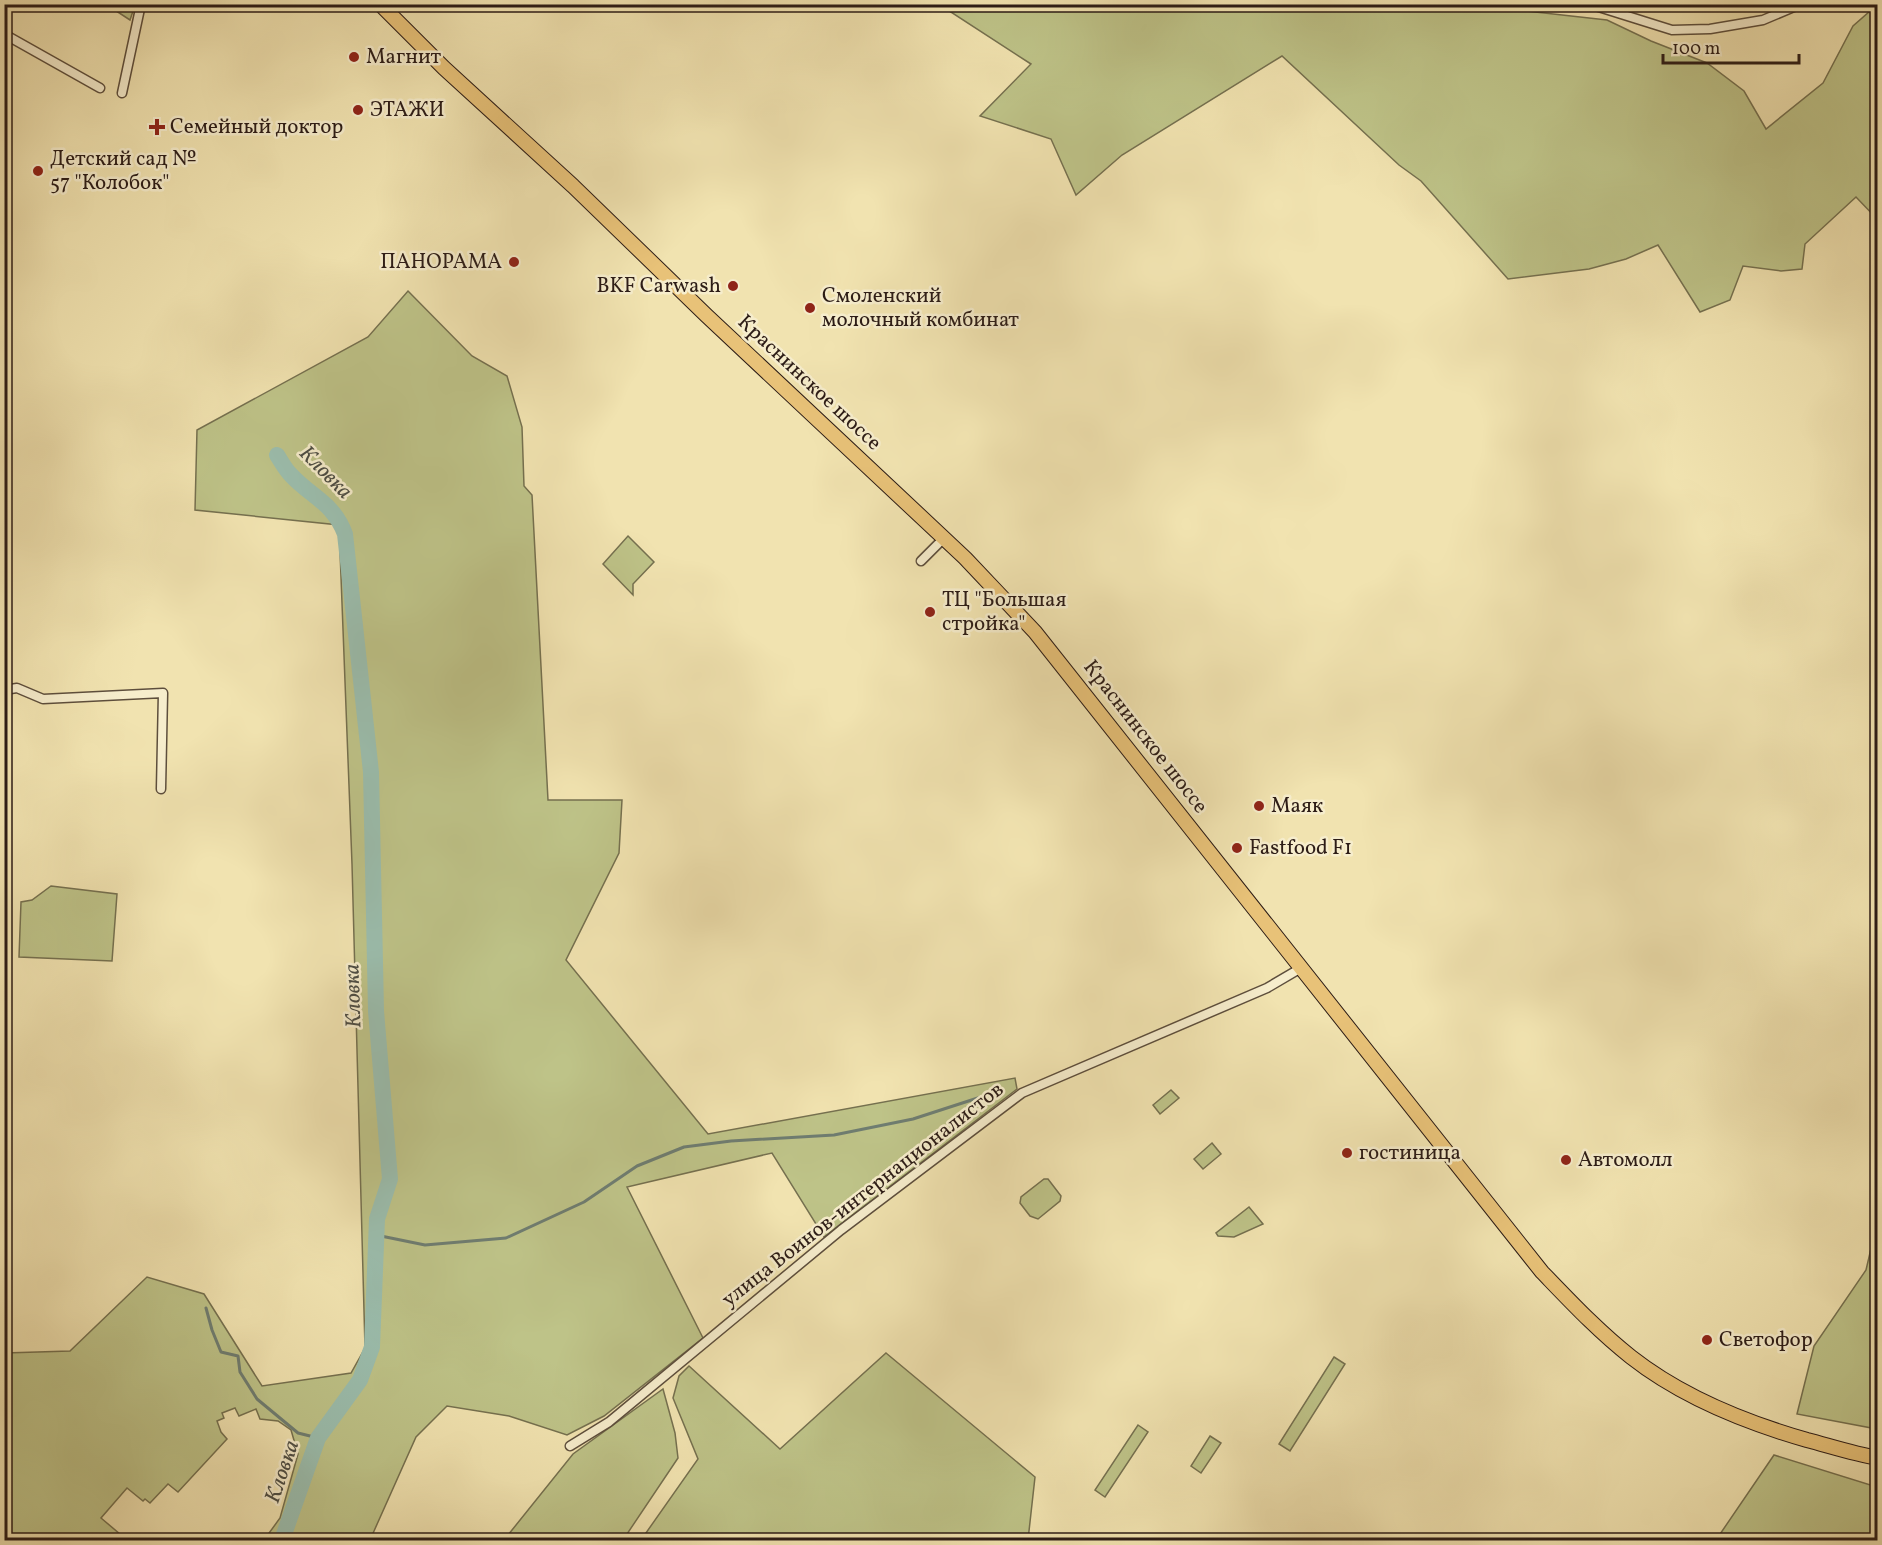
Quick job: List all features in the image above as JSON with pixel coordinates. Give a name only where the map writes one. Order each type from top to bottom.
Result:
[{"type":"main road","name":"Краснинское шоссе","points":[[380,4],[449,72],[573,186],[701,310],[944,538],[1035,632],[1542,1272],[1604,1334],[1632,1358],[1656,1374],[1722,1410],[1776,1431],[1878,1458]]},
{"type":"street","points":[[122,93],[141,4]]},
{"type":"street","points":[[1589,4],[1672,30],[1710,29],[1763,20],[1801,4]]},
{"type":"street","points":[[4,34],[100,88]]},
{"type":"street","points":[[921,561],[944,538]]},
{"type":"street","points":[[4,690],[17,688],[43,699],[163,693],[161,789]]},
{"type":"street","name":"улица Воинов-интернационалистов","points":[[570,1446],[609,1422],[840,1230],[1022,1093],[1267,988],[1301,968]]},
{"type":"green space","points":[[107,5],[135,5],[130,20]]},
{"type":"green space","points":[[940,5],[1489,5],[1607,20],[1651,41],[1707,63],[1744,91],[1766,129],[1823,83],[1853,26],[1877,5],[1877,219],[1856,197],[1805,244],[1802,269],[1781,271],[1743,266],[1730,300],[1700,312],[1658,245],[1626,259],[1589,269],[1508,279],[1421,181],[1399,165],[1282,56],[1122,155],[1076,195],[1051,139],[980,116],[1031,64]]},
{"type":"green space","points":[[408,291],[472,356],[507,376],[522,427],[524,486],[532,495],[548,800],[622,800],[619,853],[566,960],[708,1134],[1015,1078],[1017,1089],[824,1237],[772,1153],[627,1187],[703,1338],[604,1416],[567,1435],[509,1416],[447,1406],[416,1437],[370,1540],[264,1540],[280,1518],[298,1454],[291,1430],[278,1421],[260,1419],[256,1409],[239,1416],[235,1408],[222,1413],[224,1418],[217,1421],[221,1432],[227,1439],[178,1492],[168,1484],[150,1503],[145,1499],[143,1501],[127,1488],[101,1518],[127,1540],[5,1540],[5,1353],[70,1351],[147,1277],[204,1294],[262,1386],[351,1373],[365,1348],[352,864],[339,525],[195,510],[197,430],[368,337]]},
{"type":"green space","points":[[628,536],[654,562],[633,584],[633,595],[603,564]]},
{"type":"green space","points":[[51,886],[117,894],[112,961],[19,957],[21,902],[32,900]]},
{"type":"green space","points":[[1171,1090],[1179,1098],[1160,1114],[1153,1105]]},
{"type":"green space","points":[[1212,1143],[1221,1154],[1203,1169],[1194,1159]]},
{"type":"green space","points":[[1044,1179],[1048,1179],[1061,1196],[1060,1201],[1038,1219],[1030,1216],[1020,1203],[1021,1197]]},
{"type":"green space","points":[[1249,1207],[1263,1224],[1234,1237],[1218,1236],[1216,1233]]},
{"type":"green space","points":[[1877,1223],[1877,1429],[1797,1414],[1814,1346],[1866,1270]]},
{"type":"green space","points":[[886,1353],[1035,1477],[1028,1540],[641,1540],[698,1459],[673,1398],[679,1376],[689,1366],[780,1449]]},
{"type":"green space","points":[[1334,1357],[1345,1364],[1290,1451],[1279,1444]]},
{"type":"green space","points":[[663,1389],[675,1433],[678,1458],[623,1540],[504,1540],[573,1454]]},
{"type":"green space","points":[[1138,1425],[1148,1432],[1105,1497],[1095,1490]]},
{"type":"green space","points":[[1210,1436],[1221,1443],[1201,1473],[1191,1466]]},
{"type":"green space","points":[[1774,1455],[1877,1487],[1877,1540],[1716,1540]]},
{"type":"waterway","name":"Кловка","points":[[277,455],[291,475],[328,507],[345,534],[371,772],[376,1011],[390,1179],[377,1219],[372,1347],[360,1380],[318,1438],[282,1540]]},
{"type":"waterway","points":[[376,1235],[425,1245],[506,1238],[584,1202],[637,1166],[684,1147],[731,1141],[834,1135],[913,1119],[987,1095]]},
{"type":"waterway","points":[[206,1308],[221,1352],[238,1356],[240,1372],[257,1399],[298,1433],[318,1438]]},
{"type":"place","name":"Магнит","points":[[354,57]]},
{"type":"place","name":"ЭТАЖИ","points":[[358,110]]},
{"type":"place","name":"Семейный доктор","points":[[157,127]]},
{"type":"place","name":"Детский сад № 57 \"Колобок\"","points":[[38,171]]},
{"type":"place","name":"ПАНОРАМА","points":[[514,262]]},
{"type":"place","name":"BKF Carwash","points":[[733,286]]},
{"type":"place","name":"Смоленский молочный комбинат","points":[[810,308]]},
{"type":"place","name":"ТЦ \"Большая стройка\"","points":[[930,612]]},
{"type":"place","name":"Маяк","points":[[1259,806]]},
{"type":"place","name":"Fastfood F1","points":[[1237,848]]},
{"type":"place","name":"гостиница","points":[[1347,1153]]},
{"type":"place","name":"Автомолл","points":[[1566,1160]]},
{"type":"place","name":"Светофор","points":[[1707,1340]]}]
